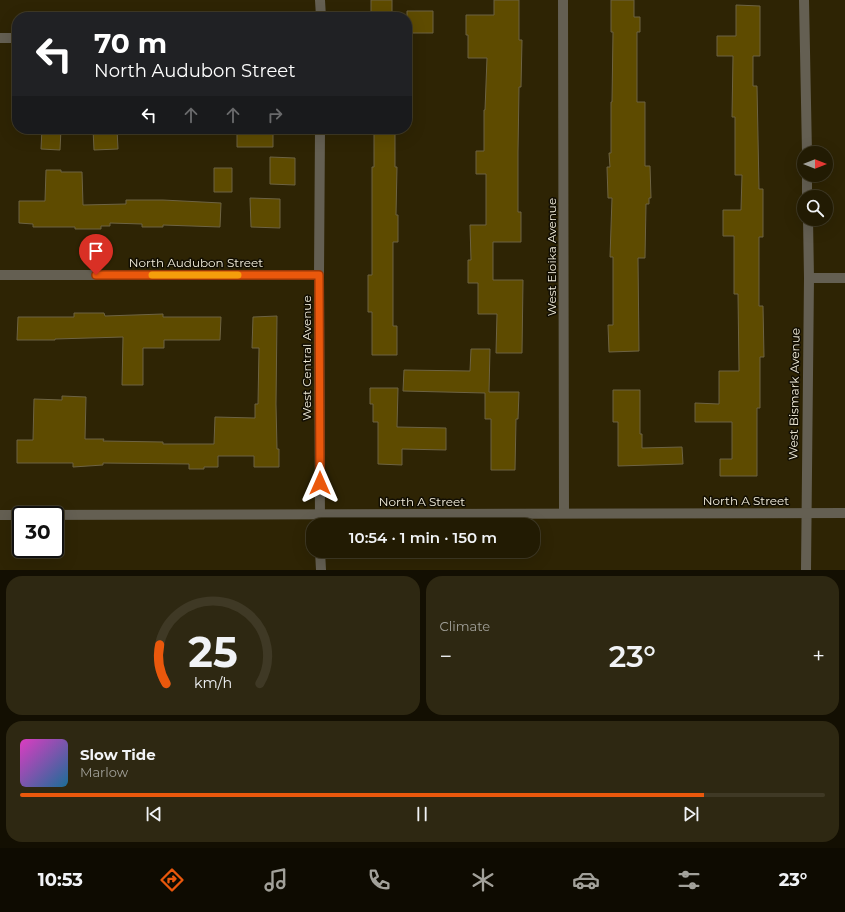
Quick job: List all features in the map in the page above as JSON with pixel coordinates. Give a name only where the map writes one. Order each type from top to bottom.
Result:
[{"type":"street","points":[[320,0],[321,12]]},
{"type":"street","name":"West Eloika Avenue","points":[[563,0],[564,513]]},
{"type":"street","points":[[804,0],[807,146]]},
{"type":"street","points":[[0,38],[12,38]]},
{"type":"street","name":"West Central Avenue","points":[[320,134],[320,518]]},
{"type":"street","name":"West Bismark Avenue","points":[[806,570],[808,226]]},
{"type":"street","name":"North Audubon Street","points":[[0,275],[319,275]]},
{"type":"street","points":[[808,278],[845,278]]},
{"type":"street","name":"North A Street","points":[[390,518],[564,513],[845,513]]},
{"type":"street","name":"North A Street","points":[[0,515],[306,520]]},
{"type":"street","points":[[320,558],[321,570]]},
{"type":"building","points":[[371,0],[392,0],[392,12],[371,12]]},
{"type":"building","points":[[494,0],[519,0],[519,40],[522,40],[521,87],[519,87],[518,212],[521,212],[521,242],[493,242],[493,280],[523,280],[522,353],[496,353],[497,314],[478,314],[478,283],[468,283],[468,260],[471,260],[470,225],[486,225],[486,174],[476,174],[476,151],[484,151],[484,110],[487,58],[468,58],[466,15],[494,15]]},
{"type":"building","points":[[611,0],[634,0],[634,17],[640,17],[640,32],[637,32],[637,102],[645,102],[645,166],[650,166],[651,198],[649,198],[649,204],[646,204],[645,258],[638,258],[639,351],[609,352],[608,325],[613,325],[613,257],[610,257],[612,198],[608,198],[607,167],[610,167],[609,153],[611,153],[613,32],[611,32]]},
{"type":"building","points":[[736,5],[760,6],[760,56],[753,56],[753,86],[757,86],[759,189],[763,189],[763,237],[759,237],[759,306],[763,306],[764,357],[760,357],[760,408],[757,408],[757,476],[720,476],[720,459],[732,459],[732,422],[695,422],[695,403],[719,404],[719,371],[739,371],[738,294],[734,294],[734,236],[723,236],[723,210],[741,210],[742,175],[735,175],[735,117],[732,117],[733,56],[717,56],[717,36],[736,36]]},
{"type":"building","points":[[433,11],[433,33],[412,33],[412,12],[407,12]]},
{"type":"building","points":[[42,134],[61,134],[60,150],[41,149]]},
{"type":"building","points":[[93,134],[117,134],[118,149],[94,150]]},
{"type":"building","points":[[237,134],[273,134],[273,147],[237,147]]},
{"type":"building","points":[[374,134],[395,134],[395,167],[397,167],[396,215],[398,215],[398,242],[393,242],[393,326],[397,326],[397,355],[372,355],[372,312],[368,312],[368,275],[372,275],[372,167],[374,167]]},
{"type":"building","points":[[270,157],[295,158],[295,185],[270,184]]},
{"type":"building","points":[[214,168],[232,168],[232,192],[214,192]]},
{"type":"building","points":[[46,170],[82,172],[83,205],[126,204],[126,200],[221,203],[220,227],[163,225],[163,227],[142,227],[142,224],[110,223],[110,226],[101,226],[101,229],[75,229],[75,227],[33,227],[33,224],[19,223],[19,201],[45,201]]},
{"type":"building","points":[[250,198],[280,199],[280,228],[251,227]]},
{"type":"building","points":[[74,313],[104,313],[105,316],[163,314],[163,317],[221,317],[220,340],[164,340],[164,348],[143,348],[143,385],[122,385],[123,337],[17,340],[18,317],[74,317]]},
{"type":"building","points":[[277,316],[276,404],[279,467],[254,467],[254,456],[218,456],[218,467],[204,467],[204,469],[189,469],[189,464],[103,463],[103,465],[73,467],[73,463],[17,463],[17,440],[33,440],[34,399],[62,400],[62,396],[86,397],[85,439],[104,439],[103,441],[163,442],[163,444],[214,444],[215,417],[255,418],[255,404],[258,404],[259,348],[252,348],[253,317]]},
{"type":"building","points":[[471,349],[490,349],[489,392],[519,392],[518,419],[516,419],[515,470],[491,470],[491,419],[485,419],[485,393],[403,391],[404,370],[470,371]]},
{"type":"building","points":[[370,388],[398,388],[397,427],[446,428],[446,450],[402,449],[402,465],[378,464],[378,422],[373,422],[373,404],[370,404]]},
{"type":"building","points":[[613,390],[640,390],[640,434],[642,434],[642,448],[682,447],[683,464],[618,466],[618,422],[613,422]]},
{"type":"slow traffic","points":[[152,275],[238,275]]},
{"type":"route","points":[[96,275],[319,275],[320,483]]}]
